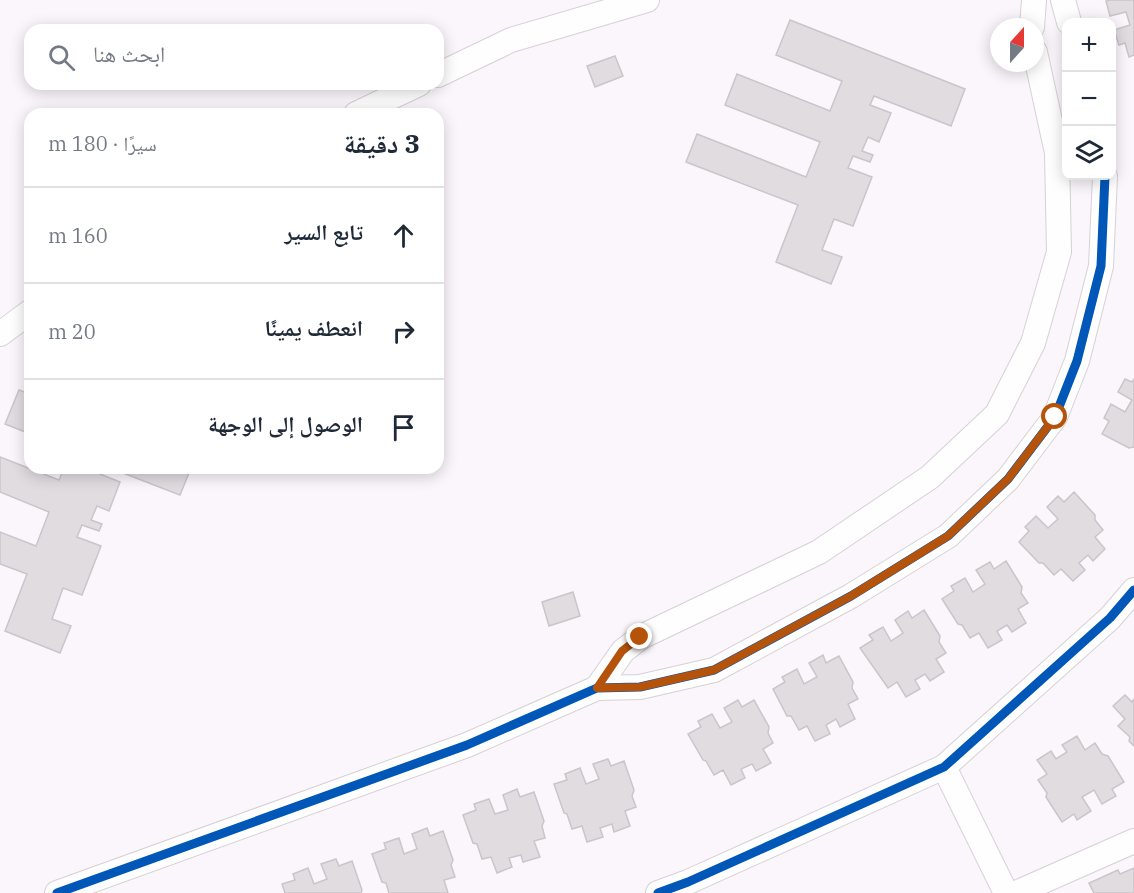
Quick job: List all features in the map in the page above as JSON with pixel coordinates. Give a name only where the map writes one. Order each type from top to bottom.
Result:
[{"type":"street","points":[[444,72],[511,40],[647,0]]},
{"type":"street","points":[[1033,18],[1034,0]]},
{"type":"street","points":[[1063,0],[1069,18]]},
{"type":"street","points":[[597,688],[622,651],[640,637],[819,552],[930,477],[997,414],[1033,343],[1059,252],[1057,153],[1039,72]]},
{"type":"street","points":[[369,108],[406,90]]},
{"type":"street","points":[[57,893],[467,745],[597,688],[640,687],[714,670],[851,596],[948,536],[1008,479],[1055,417],[1077,361],[1101,266],[1105,180]]},
{"type":"street","points":[[0,334],[24,316]]},
{"type":"street","points":[[658,893],[688,882],[944,767],[1110,618],[1134,590]]},
{"type":"street","points":[[944,767],[1005,893]]},
{"type":"street","points":[[1016,893],[1134,841]]},
{"type":"building","points":[[1134,0],[1134,55],[1129,57],[1125,43],[1119,45],[1116,36],[1116,29],[1130,25],[1126,12],[1110,16],[1106,1]]},
{"type":"building","points":[[790,20],[965,89],[951,126],[874,96],[870,105],[891,113],[879,142],[868,137],[862,151],[873,155],[870,162],[853,156],[848,168],[872,177],[853,226],[834,219],[822,250],[842,257],[831,284],[776,262],[798,205],[686,162],[697,134],[806,177],[820,142],[725,105],[737,74],[830,111],[842,81],[776,55]]},
{"type":"building","points":[[615,56],[623,76],[595,87],[587,66]]},
{"type":"building","points":[[1125,379],[1132,382],[1134,379],[1134,447],[1129,448],[1102,434],[1109,421],[1104,418],[1111,404],[1125,412],[1132,400],[1118,392]]},
{"type":"building","points":[[19,390],[24,392],[24,432],[5,424]]},
{"type":"building","points":[[0,457],[24,466],[24,474],[44,474],[59,480],[62,474],[100,474],[120,482],[109,511],[97,506],[91,520],[102,524],[99,531],[82,525],[77,537],[101,546],[82,595],[63,588],[52,619],[71,626],[60,653],[5,631],[27,574],[0,564],[0,532],[36,546],[49,512],[0,492]]},
{"type":"building","points":[[126,474],[189,474],[180,495]]},
{"type":"building","points":[[1074,492],[1095,515],[1095,520],[1103,530],[1095,537],[1105,549],[1093,561],[1088,555],[1079,563],[1085,570],[1073,581],[1061,569],[1054,575],[1019,542],[1029,531],[1025,527],[1036,516],[1048,528],[1058,519],[1047,507],[1058,496],[1064,502]]},
{"type":"building","points":[[1006,561],[1022,587],[1021,593],[1028,603],[1018,609],[1026,623],[1012,632],[1007,625],[997,631],[1002,640],[988,648],[979,633],[970,638],[942,599],[954,591],[951,586],[965,578],[973,592],[985,584],[976,570],[990,562],[994,569]]},
{"type":"building","points":[[573,592],[580,616],[549,626],[542,602]]},
{"type":"building","points":[[924,610],[940,636],[939,642],[946,653],[936,659],[944,672],[930,681],[925,674],[915,680],[920,689],[906,697],[897,682],[888,688],[860,648],[873,640],[869,635],[883,627],[891,641],[903,633],[895,620],[908,611],[912,618]]},
{"type":"building","points":[[823,655],[826,663],[839,656],[853,682],[852,688],[858,699],[848,704],[855,719],[840,727],[836,719],[826,725],[830,734],[815,741],[807,726],[799,730],[791,716],[787,716],[773,689],[785,682],[782,677],[797,669],[804,684],[817,677],[809,663]]},
{"type":"building","points":[[1125,695],[1132,702],[1134,699],[1134,746],[1129,741],[1130,737],[1118,726],[1125,719],[1113,706]]},
{"type":"building","points":[[738,700],[742,707],[754,700],[769,727],[768,733],[773,743],[763,749],[771,763],[756,771],[752,764],[741,769],[745,778],[731,785],[723,770],[714,775],[688,734],[701,727],[698,721],[712,714],[720,728],[732,722],[724,708]]},
{"type":"building","points":[[1077,736],[1085,750],[1095,743],[1102,754],[1108,756],[1124,782],[1112,789],[1116,796],[1102,804],[1094,790],[1082,797],[1091,811],[1077,820],[1074,814],[1062,822],[1038,780],[1047,774],[1037,760],[1051,751],[1056,759],[1067,752],[1062,745]]},
{"type":"building","points":[[608,759],[611,766],[624,761],[634,790],[632,796],[636,807],[625,811],[630,826],[614,832],[612,824],[600,828],[603,837],[587,842],[582,826],[572,829],[554,784],[567,780],[565,774],[580,768],[586,784],[599,779],[593,764]]},
{"type":"building","points":[[517,789],[520,797],[534,792],[544,821],[542,826],[545,838],[534,841],[540,857],[523,862],[521,855],[509,858],[512,867],[497,873],[491,857],[482,859],[477,844],[473,843],[463,815],[476,810],[474,804],[489,799],[495,814],[508,810],[503,795]]},
{"type":"building","points":[[427,828],[430,836],[443,831],[453,860],[451,865],[455,877],[444,880],[448,893],[389,893],[386,883],[382,882],[372,854],[386,849],[384,843],[399,838],[404,854],[417,849],[412,834]]},
{"type":"building","points":[[336,859],[339,866],[352,861],[361,893],[285,893],[282,884],[295,880],[293,874],[308,868],[314,884],[327,879],[321,864]]},
{"type":"building","points":[[1134,868],[1134,893],[1094,893],[1089,883],[1118,870],[1120,874]]},
{"type":"cycle path","points":[[57,893],[467,745],[597,688],[640,687],[714,670],[851,596],[948,536],[1008,479],[1055,417],[1077,361],[1101,266],[1105,180]]},
{"type":"cycle path","points":[[658,893],[688,882],[944,767],[1110,618],[1134,590]]},
{"type":"route","points":[[640,637],[622,651],[597,688],[640,687],[714,670],[851,596],[948,536],[1008,479],[1055,417]]}]
